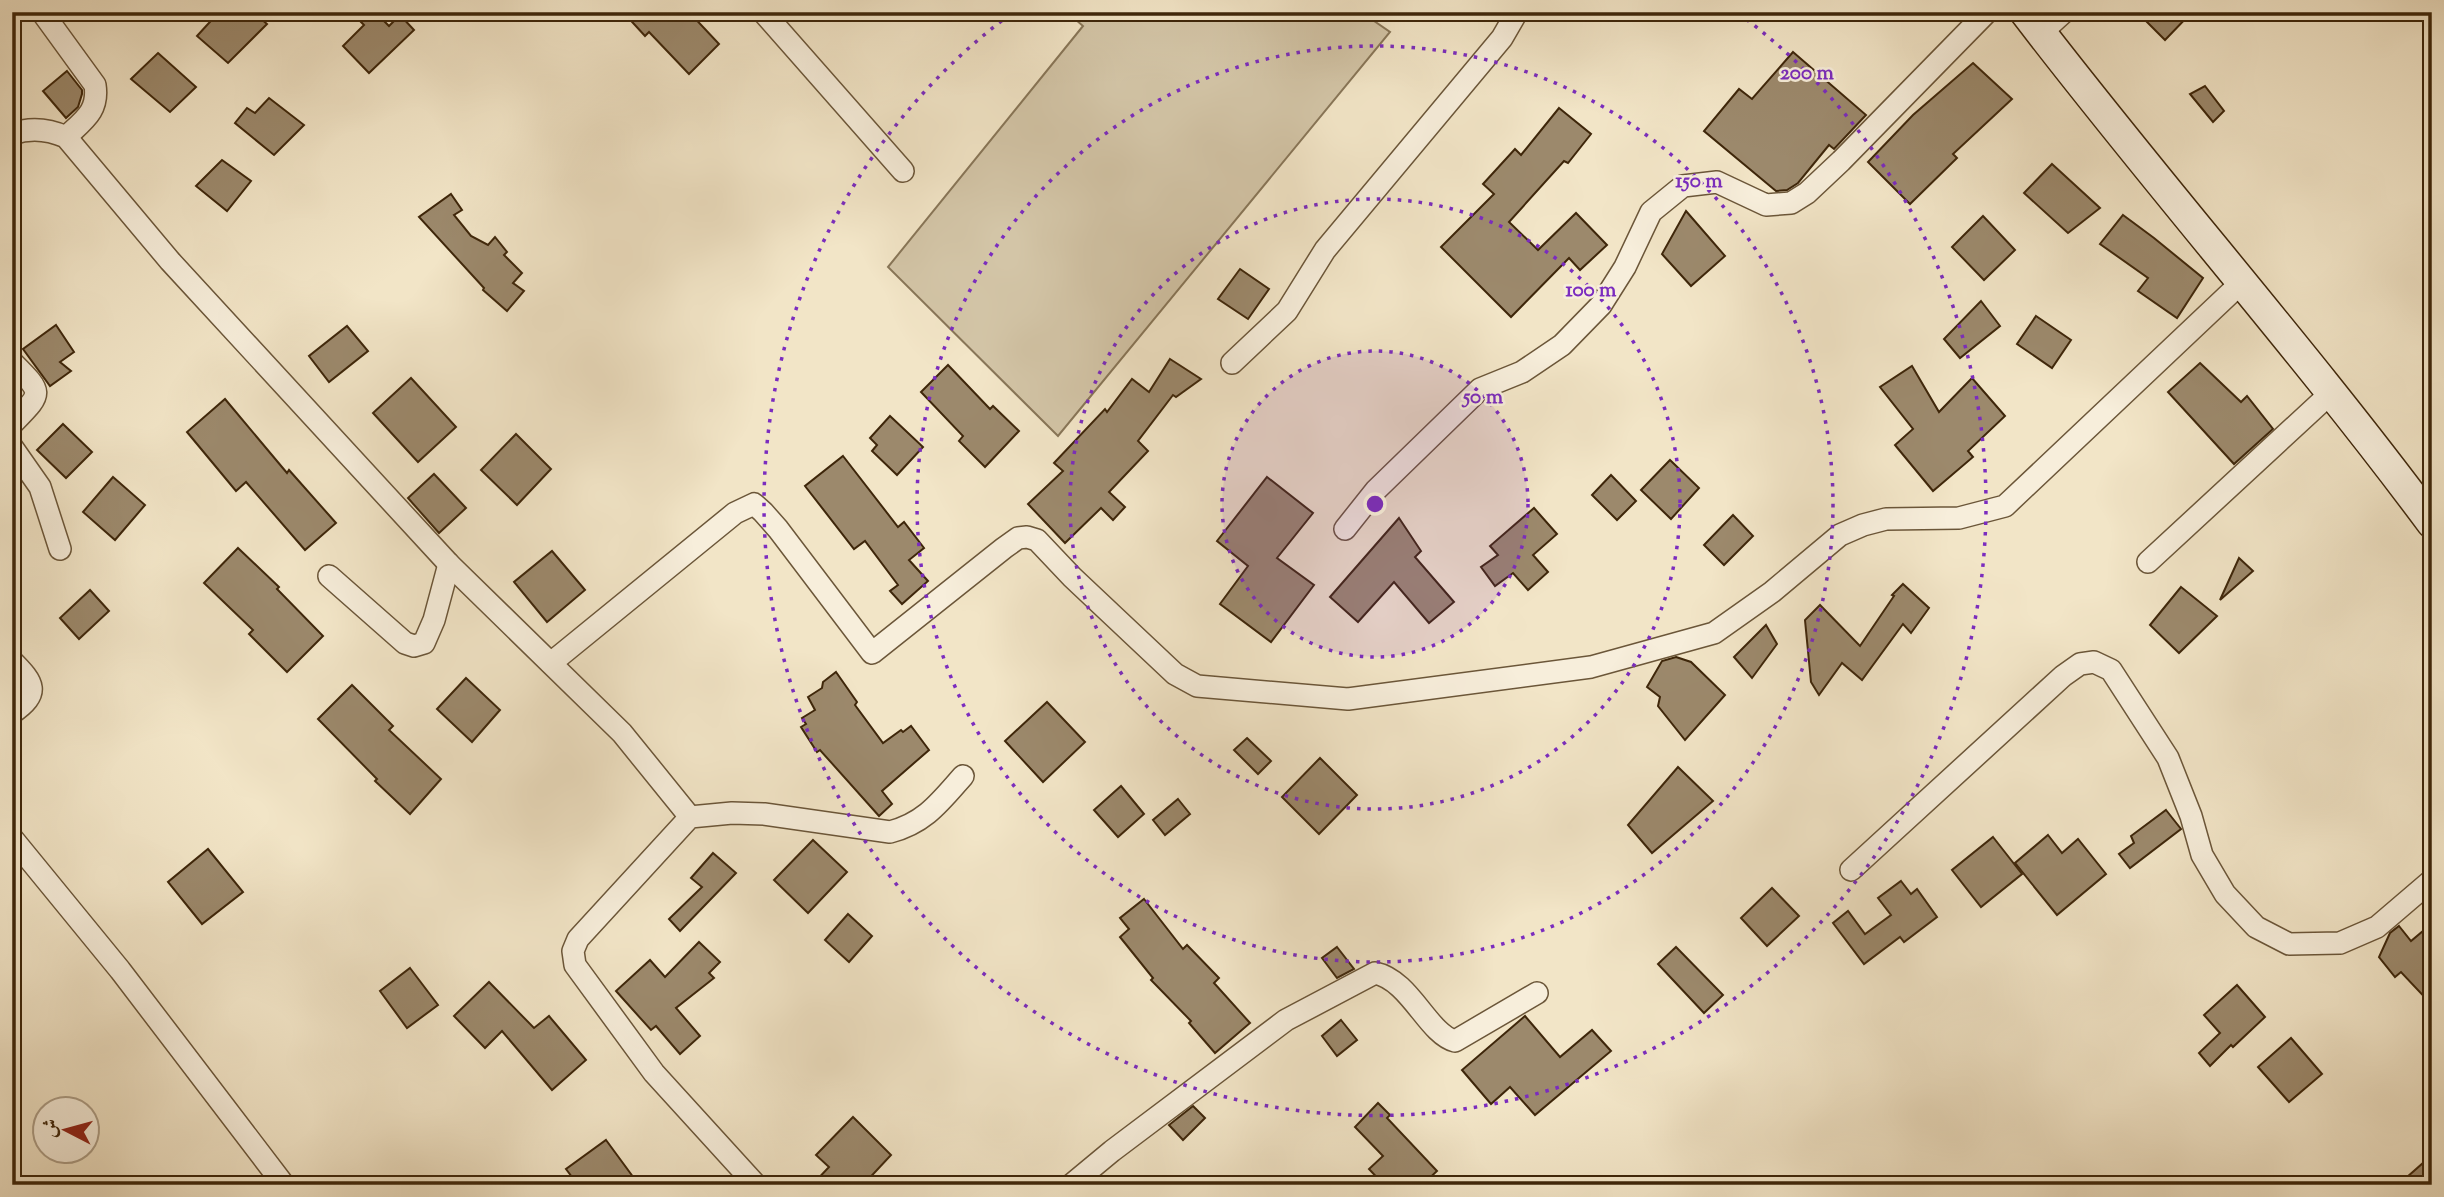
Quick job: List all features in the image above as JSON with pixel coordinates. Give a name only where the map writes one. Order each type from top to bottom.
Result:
[{"type":"street","points":[[42,12],[95,85],[97,96],[93,111],[66,137]]},
{"type":"street","points":[[764,12],[903,171]]},
{"type":"street","points":[[1233,363],[1287,311],[1325,250],[1502,38],[1517,12]]},
{"type":"street","points":[[1345,528],[1376,490],[1480,389],[1522,372],[1562,345],[1593,313],[1625,267],[1651,212],[1683,186],[1717,182],[1766,205],[1791,203],[1807,193],[1833,169],[1987,12]]},
{"type":"street","points":[[2064,12],[2033,23],[2139,158],[2332,392],[2432,523]]},
{"type":"street","points":[[12,134],[36,129],[51,130],[66,137],[170,261],[449,564],[622,733],[690,817]]},
{"type":"street","points":[[551,663],[735,513],[754,505],[778,529],[872,653],[1004,548],[1018,538],[1027,537],[1037,540],[1072,577],[1175,674],[1197,686],[1348,699],[1591,667],[1714,633],[1772,592],[1840,535],[1863,525],[1886,519],[1959,518],[2004,506],[2242,282]]},
{"type":"street","points":[[12,362],[34,385],[37,392],[35,400],[12,424]]},
{"type":"street","points":[[2148,562],[2332,392]]},
{"type":"street","points":[[12,447],[40,487],[60,549]]},
{"type":"street","points":[[329,576],[405,642],[414,646],[424,643],[434,620],[449,564]]},
{"type":"street","points":[[12,661],[32,684],[32,695],[12,713]]},
{"type":"street","points":[[1851,870],[2063,677],[2080,664],[2094,662],[2111,670],[2168,758],[2191,816],[2202,855],[2225,894],[2256,927],[2289,944],[2340,943],[2377,928],[2432,880]]},
{"type":"street","points":[[756,1185],[654,1073],[575,965],[573,951],[578,939],[690,817],[732,813],[764,814],[890,832],[909,827],[932,811],[963,776]]},
{"type":"street","points":[[12,838],[120,970],[284,1185]]},
{"type":"street","points":[[1071,1185],[1286,1020],[1375,973],[1388,976],[1422,1010],[1445,1039],[1455,1041],[1537,993]]},
{"type":"shaded area","points":[[1067,12],[1361,12],[1390,32],[1058,436],[888,267],[1083,26]]},
{"type":"building","points":[[219,12],[253,12],[267,24],[228,63],[197,36]]},
{"type":"building","points":[[351,12],[375,12],[389,26],[400,15],[414,30],[369,73],[343,46],[364,25]]},
{"type":"building","points":[[623,12],[689,12],[719,44],[689,74],[649,32],[645,36]]},
{"type":"building","points":[[2137,12],[2192,12],[2165,40]]},
{"type":"building","points":[[1793,52],[1866,115],[1834,149],[1829,145],[1798,183],[1787,190],[1776,191],[1704,131],[1739,89],[1752,99]]},
{"type":"building","points":[[158,53],[196,87],[170,112],[131,79]]},
{"type":"building","points":[[1973,63],[2012,99],[1953,154],[1957,158],[1910,204],[1868,162],[1913,115]]},
{"type":"building","points":[[67,71],[82,90],[82,94],[78,107],[66,118],[43,91]]},
{"type":"building","points":[[2205,86],[2224,111],[2213,122],[2190,94]]},
{"type":"building","points":[[269,98],[304,125],[274,155],[235,123],[247,108],[255,113]]},
{"type":"building","points":[[1559,108],[1591,134],[1568,163],[1564,161],[1509,222],[1538,250],[1576,213],[1607,245],[1580,270],[1569,258],[1511,317],[1441,247],[1494,194],[1483,184],[1515,149],[1521,155]]},
{"type":"building","points":[[222,160],[251,181],[227,211],[196,186]]},
{"type":"building","points":[[2052,164],[2100,208],[2068,233],[2024,193]]},
{"type":"building","points":[[451,194],[462,210],[454,215],[471,236],[488,245],[495,237],[507,252],[504,255],[522,273],[513,283],[524,291],[507,311],[483,290],[419,217]]},
{"type":"building","points":[[1686,211],[1725,256],[1691,286],[1662,254]]},
{"type":"building","points":[[2123,215],[2203,278],[2177,318],[2138,291],[2148,278],[2100,244]]},
{"type":"building","points":[[1983,216],[2015,250],[1984,280],[1952,247]]},
{"type":"building","points":[[1240,269],[1269,289],[1248,319],[1218,299]]},
{"type":"building","points":[[1981,301],[2000,326],[1960,358],[1944,339]]},
{"type":"building","points":[[2036,316],[2071,340],[2052,368],[2017,344]]},
{"type":"building","points":[[56,325],[74,352],[60,362],[71,371],[50,386],[23,349]]},
{"type":"building","points":[[347,326],[368,351],[329,382],[309,356]]},
{"type":"building","points":[[1170,359],[1201,379],[1176,397],[1173,395],[1138,441],[1148,451],[1109,492],[1125,507],[1113,520],[1101,508],[1065,543],[1028,504],[1063,471],[1054,463],[1105,409],[1107,412],[1132,379],[1149,392]]},
{"type":"building","points":[[2200,363],[2241,402],[2247,396],[2273,429],[2234,464],[2168,392]]},
{"type":"building","points":[[948,365],[990,409],[993,406],[1019,431],[985,467],[959,441],[963,436],[921,392]]},
{"type":"building","points":[[1912,366],[1939,412],[1972,378],[2005,416],[1968,451],[1973,457],[1933,491],[1895,445],[1913,429],[1880,387]]},
{"type":"building","points":[[411,378],[456,427],[418,462],[373,413]]},
{"type":"building","points":[[225,399],[287,473],[289,470],[336,523],[305,550],[246,482],[236,491],[187,432]]},
{"type":"building","points":[[890,416],[923,447],[897,475],[872,451],[877,445],[870,438]]},
{"type":"building","points":[[63,424],[92,452],[66,478],[37,450]]},
{"type":"building","points":[[516,434],[551,469],[517,505],[481,470]]},
{"type":"building","points":[[843,456],[898,527],[904,522],[924,548],[909,560],[928,581],[902,604],[890,591],[898,585],[865,541],[854,549],[805,486]]},
{"type":"building","points":[[1670,460],[1699,488],[1671,519],[1641,490]]},
{"type":"building","points":[[434,474],[466,508],[439,533],[408,498]]},
{"type":"building","points":[[1611,475],[1636,501],[1617,520],[1592,495]]},
{"type":"building","points":[[113,477],[145,505],[115,540],[83,512]]},
{"type":"building","points":[[1267,477],[1313,513],[1277,558],[1314,585],[1271,642],[1220,604],[1248,566],[1217,541]]},
{"type":"building","points":[[1534,508],[1557,534],[1533,555],[1548,572],[1528,590],[1513,573],[1495,586],[1481,567],[1498,555],[1490,546]]},
{"type":"building","points":[[1733,515],[1753,536],[1724,565],[1704,545]]},
{"type":"building","points":[[1399,518],[1421,551],[1415,557],[1454,602],[1429,623],[1394,582],[1358,622],[1330,597]]},
{"type":"building","points":[[238,548],[279,587],[277,589],[323,636],[287,672],[249,634],[253,630],[204,583]]},
{"type":"building","points":[[552,551],[585,590],[547,622],[514,582]]},
{"type":"building","points":[[2239,558],[2253,571],[2220,600]]},
{"type":"building","points":[[1903,584],[1929,608],[1911,633],[1903,624],[1862,680],[1842,663],[1819,695],[1811,682],[1805,620],[1820,605],[1860,646],[1894,596],[1892,595]]},
{"type":"building","points":[[2181,587],[2217,616],[2179,653],[2150,625]]},
{"type":"building","points":[[90,590],[109,611],[79,639],[60,618]]},
{"type":"building","points":[[1766,625],[1777,644],[1752,678],[1734,657]]},
{"type":"building","points":[[1676,657],[1691,662],[1725,695],[1685,740],[1658,706],[1660,697],[1647,687],[1662,661]]},
{"type":"building","points":[[836,672],[857,702],[855,705],[883,743],[911,726],[929,750],[882,791],[892,804],[879,816],[820,750],[817,752],[801,727],[806,724],[802,718],[815,710],[808,697],[822,688],[823,682]]},
{"type":"building","points":[[466,678],[500,710],[472,742],[437,709]]},
{"type":"building","points":[[352,685],[393,726],[389,730],[441,779],[410,814],[375,781],[377,779],[318,719]]},
{"type":"building","points":[[1047,702],[1085,742],[1043,782],[1005,741]]},
{"type":"building","points":[[1247,738],[1271,761],[1258,774],[1234,750]]},
{"type":"building","points":[[1320,758],[1357,795],[1319,834],[1282,797]]},
{"type":"building","points":[[1678,767],[1713,801],[1652,853],[1628,825]]},
{"type":"building","points":[[1121,786],[1144,814],[1118,837],[1094,810]]},
{"type":"building","points":[[1178,799],[1190,814],[1165,835],[1153,820]]},
{"type":"building","points":[[2166,810],[2181,829],[2130,868],[2119,854],[2134,843],[2131,836]]},
{"type":"building","points":[[2048,835],[2062,853],[2078,839],[2106,874],[2057,915],[2015,863]]},
{"type":"building","points":[[1993,837],[2022,874],[1981,907],[1952,870]]},
{"type":"building","points":[[813,840],[847,872],[808,913],[774,880]]},
{"type":"building","points":[[208,849],[243,892],[202,924],[168,882]]},
{"type":"building","points":[[713,853],[736,873],[680,931],[669,919],[702,887],[691,878]]},
{"type":"building","points":[[1901,881],[1911,894],[1917,889],[1937,917],[1904,942],[1900,937],[1864,964],[1833,923],[1848,911],[1865,934],[1891,915],[1878,898]]},
{"type":"building","points":[[1772,888],[1799,916],[1767,946],[1741,918]]},
{"type":"building","points":[[1144,899],[1183,949],[1187,945],[1219,978],[1214,983],[1250,1023],[1215,1053],[1189,1023],[1191,1021],[1151,980],[1153,978],[1120,937],[1129,929],[1120,918]]},
{"type":"building","points":[[848,914],[872,936],[849,962],[825,940]]},
{"type":"building","points":[[2399,926],[2411,941],[2423,931],[2432,942],[2432,1005],[2401,972],[2395,977],[2379,957],[2390,933]]},
{"type":"building","points":[[699,942],[720,962],[709,973],[714,978],[676,1008],[700,1036],[680,1054],[656,1026],[651,1030],[616,991],[650,960],[665,977]]},
{"type":"building","points":[[1337,947],[1354,969],[1337,978],[1322,958]]},
{"type":"building","points":[[1676,947],[1723,995],[1704,1013],[1658,964]]},
{"type":"building","points":[[410,968],[438,1005],[407,1028],[380,991]]},
{"type":"building","points":[[489,982],[534,1028],[549,1016],[586,1060],[552,1090],[502,1031],[485,1048],[454,1016]]},
{"type":"building","points":[[2237,985],[2265,1017],[2210,1066],[2199,1053],[2220,1033],[2204,1015]]},
{"type":"building","points":[[1525,1016],[1560,1057],[1592,1030],[1611,1051],[1535,1115],[1510,1087],[1491,1104],[1462,1070]]},
{"type":"building","points":[[1341,1020],[1357,1040],[1337,1056],[1322,1036]]},
{"type":"building","points":[[2291,1038],[2322,1074],[2289,1102],[2258,1067]]},
{"type":"building","points":[[1378,1103],[1390,1115],[1387,1118],[1437,1171],[1422,1185],[1384,1185],[1369,1169],[1383,1156],[1355,1127]]},
{"type":"building","points":[[1193,1106],[1205,1118],[1183,1140],[1169,1125]]},
{"type":"building","points":[[853,1117],[891,1155],[863,1185],[812,1185],[829,1167],[816,1155]]},
{"type":"building","points":[[606,1140],[639,1185],[578,1185],[566,1169]]},
{"type":"building","points":[[2423,1163],[2432,1173],[2432,1185],[2398,1185]]}]
